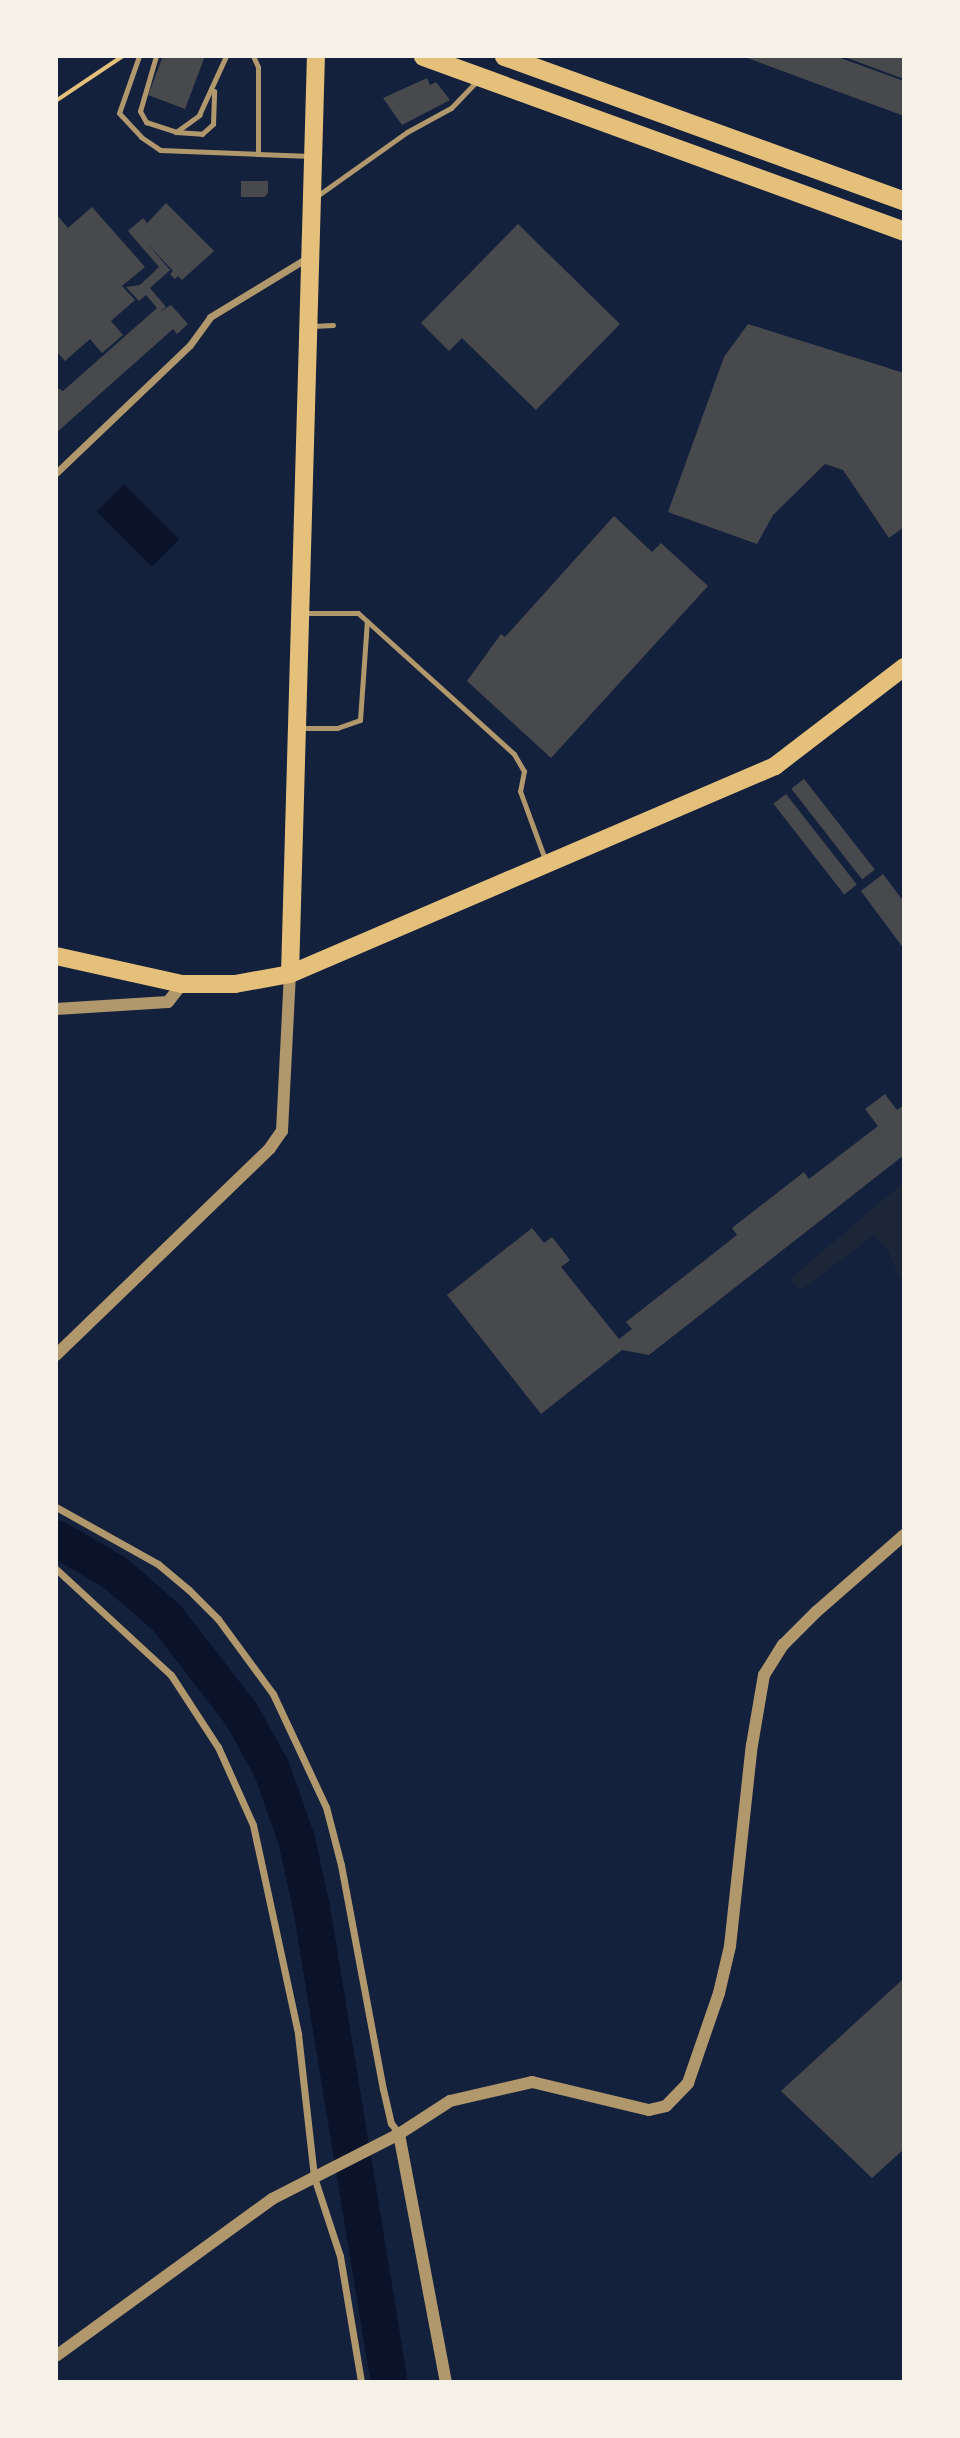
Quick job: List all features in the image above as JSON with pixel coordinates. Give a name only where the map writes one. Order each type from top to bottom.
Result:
[{"type":"highway","points":[[423,56],[904,231]]},
{"type":"highway","points":[[504,56],[904,201]]},
{"type":"main road","points":[[290,974],[309,201],[316,56]]},
{"type":"main road","points":[[56,956],[182,984],[235,984],[290,974],[775,766],[904,667]]},
{"type":"street","points":[[56,473],[190,345],[210,317],[308,258]]},
{"type":"street","points":[[56,1355],[260,1157],[282,1131],[290,974]]},
{"type":"street","points":[[56,1009],[168,1002],[182,984]]},
{"type":"street","points":[[56,1507],[158,1564],[189,1590],[240,1646],[273,1694],[326,1807],[341,1865],[383,2089],[391,2123],[399,2134],[446,2382]]},
{"type":"street","points":[[56,2356],[202,2246],[318,2175],[399,2134],[450,2101],[487,2090],[532,2082],[649,2110],[666,2106],[688,2083],[719,1993],[730,1946],[752,1745],[764,1675],[783,1645],[816,1612],[904,1535]]},
{"type":"street","points":[[56,1569],[171,1675],[219,1746],[253,1825],[289,1979],[318,2175],[340,2256],[361,2382]]},
{"type":"lane","points":[[139,56],[120,113],[141,137],[160,150],[311,156]]},
{"type":"lane","points":[[156,56],[140,111],[146,122],[176,132],[202,134],[212,124],[214,91]]},
{"type":"lane","points":[[176,132],[199,115],[214,91],[226,56]]},
{"type":"lane","points":[[253,56],[258,67],[258,154]]},
{"type":"lane","points":[[309,201],[407,132],[451,108],[481,77]]},
{"type":"lane","points":[[306,326],[333,325]]},
{"type":"lane","points":[[299,613],[358,613],[514,754],[524,771],[520,791],[547,865]]},
{"type":"lane","points":[[296,728],[337,728],[360,720],[367,621]]},
{"type":"path","points":[[56,101],[123,56]]},
{"type":"shaded area","points":[[124,484],[179,539],[152,567],[96,512]]},
{"type":"shaded area","points":[[904,1182],[904,1278],[900,1279],[887,1248],[873,1236],[800,1291],[790,1279]]},
{"type":"building","points":[[163,56],[205,56],[185,109],[148,95]]},
{"type":"building","points":[[742,56],[835,56],[904,81],[904,116]]},
{"type":"building","points":[[842,56],[904,56],[904,79]]},
{"type":"building","points":[[427,78],[430,85],[436,82],[450,100],[402,125],[383,98]]},
{"type":"building","points":[[241,181],[268,181],[268,193],[265,197],[241,197]]},
{"type":"building","points":[[166,203],[214,251],[182,280],[178,276],[175,279],[170,274],[173,271],[147,243],[170,270],[150,288],[166,307],[160,312],[171,305],[188,324],[177,334],[173,329],[56,433],[56,387],[63,391],[157,308],[146,295],[139,301],[126,287],[140,285],[159,267],[128,231],[143,218],[147,223],[138,233]]},
{"type":"building","points":[[92,207],[145,267],[122,286],[135,300],[111,321],[123,335],[102,353],[90,339],[65,361],[56,351],[56,214],[68,228]]},
{"type":"building","points":[[518,224],[620,324],[536,410],[462,338],[449,351],[421,323]]},
{"type":"building","points":[[748,324],[904,373],[904,527],[889,538],[843,470],[825,464],[773,515],[757,544],[668,512],[724,357]]},
{"type":"building","points":[[614,516],[652,552],[661,543],[708,586],[551,758],[467,681],[501,634],[505,637]]},
{"type":"building","points":[[804,779],[875,870],[862,879],[791,789]]},
{"type":"building","points":[[786,794],[857,885],[844,894],[773,804]]},
{"type":"building","points":[[883,874],[904,902],[904,949],[861,891]]},
{"type":"building","points":[[885,1094],[897,1110],[904,1105],[904,1155],[649,1355],[622,1350],[541,1414],[447,1295],[532,1228],[544,1243],[552,1237],[570,1260],[561,1267],[619,1339],[632,1329],[626,1322],[737,1235],[732,1228],[804,1172],[809,1179],[878,1126],[865,1109]]},
{"type":"building","points":[[902,1980],[904,2149],[872,2178],[781,2091]]},
{"type":"waterway","points":[[56,1538],[114,1572],[166,1617],[241,1714],[271,1768],[296,1839],[311,1907],[389,2382]]}]
